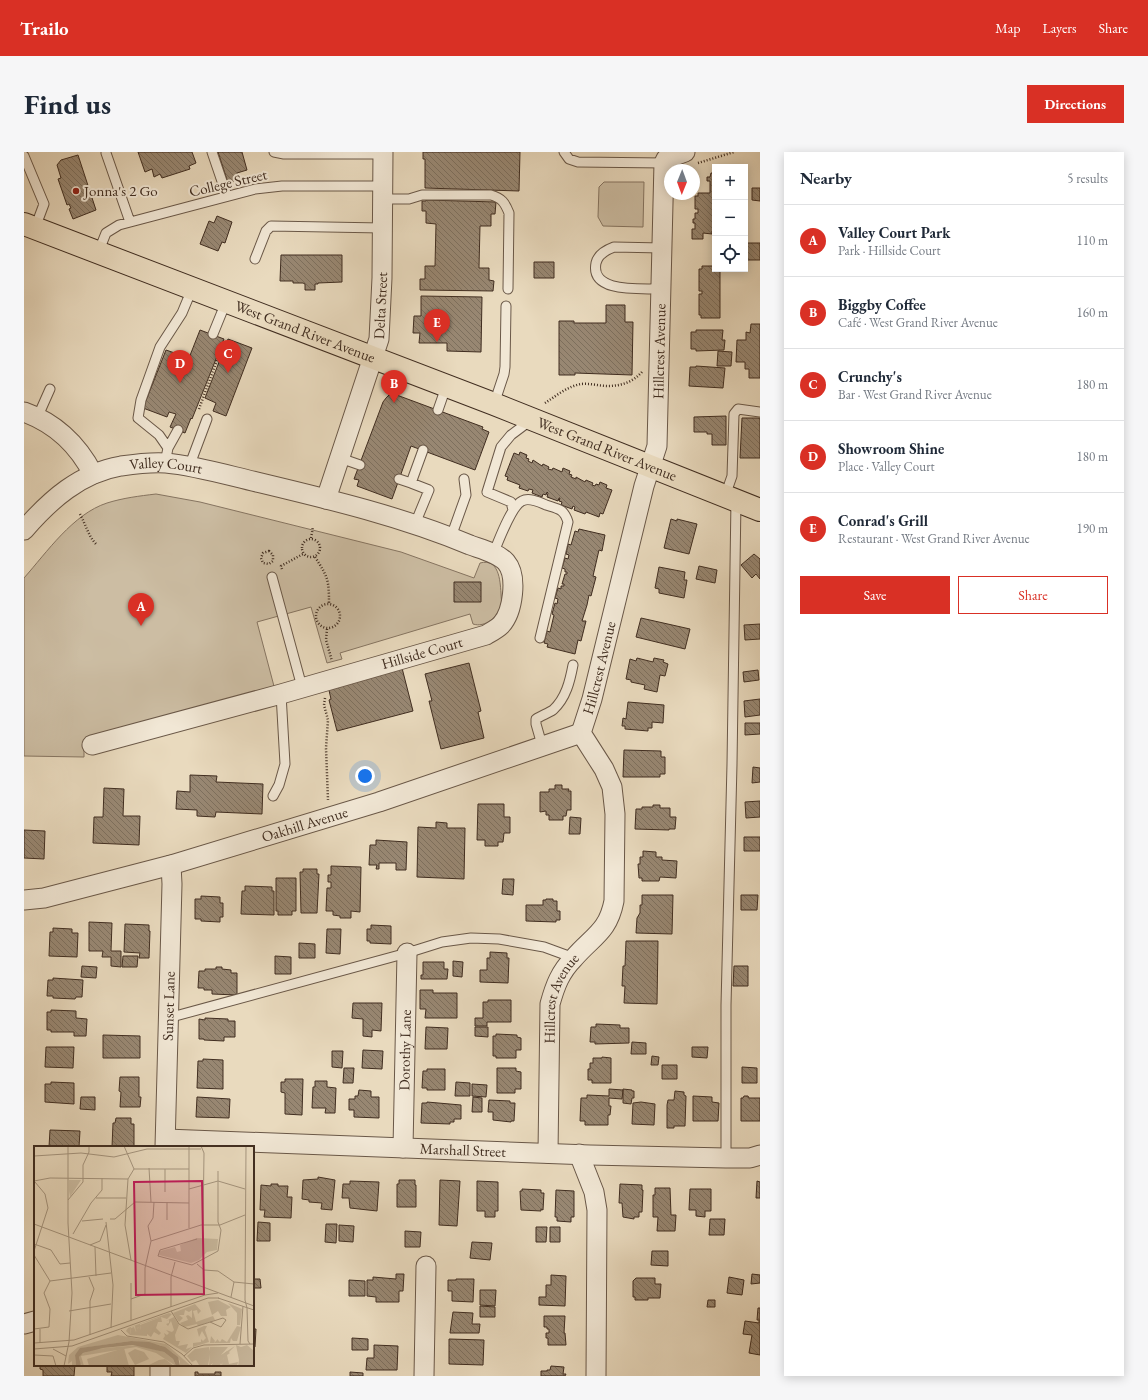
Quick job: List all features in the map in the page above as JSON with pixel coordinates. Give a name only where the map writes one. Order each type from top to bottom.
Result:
[{"type":"main road","name":"West Grand River Avenue","points":[[28,225],[446,387],[494,404],[760,510]]},
{"type":"street","name":"Delta Street","points":[[326,499],[379,339],[384,153]]},
{"type":"street","name":"Hillcrest Avenue","points":[[548,1153],[550,1004],[554,987],[560,975],[574,958],[595,938],[608,920],[611,913],[614,889],[615,814],[612,787],[604,769],[581,733],[592,699],[644,486],[657,446],[662,248],[676,158]]},
{"type":"street","points":[[31,414],[59,430],[76,447],[93,474]]},
{"type":"street","name":"Valley Court","points":[[24,530],[40,511],[54,498],[93,474],[120,466],[166,456],[189,467],[326,499]]},
{"type":"street","name":"Hillside Court","points":[[92,745],[281,694],[486,635],[501,625],[509,613],[512,591],[512,578],[506,562],[493,554],[415,524],[326,499]]},
{"type":"street","name":"Oakhill Avenue","points":[[24,900],[44,898],[171,864],[379,802],[542,745],[581,733]]},
{"type":"street","name":"Sunset Lane","points":[[166,1143],[172,879],[171,864]]},
{"type":"street","name":"Dorothy Lane","points":[[403,1148],[407,953]]},
{"type":"street","name":"Marshall Street","points":[[166,1143],[403,1148],[726,1158],[750,1158],[760,1155]]},
{"type":"street","points":[[579,1154],[594,1192],[597,1210],[596,1376]]},
{"type":"street","points":[[424,1376],[426,1266]]},
{"type":"street","points":[[24,1324],[34,1321]]},
{"type":"lane","points":[[106,152],[130,222]]},
{"type":"lane","points":[[212,152],[227,196]]},
{"type":"lane","points":[[274,152],[284,154],[384,153]]},
{"type":"lane","points":[[564,152],[569,158],[578,162],[620,162],[676,158]]},
{"type":"lane","points":[[620,152],[620,162]]},
{"type":"lane","points":[[24,156],[44,204],[28,225]]},
{"type":"lane","name":"College Street","points":[[98,253],[106,233],[119,225],[255,189],[282,186],[383,192],[409,199],[422,195],[491,195],[500,198],[506,204],[509,213],[508,289]]},
{"type":"lane","points":[[255,259],[266,231],[271,226],[382,228]]},
{"type":"lane","points":[[661,289],[610,286],[603,283],[597,277],[595,269],[596,261],[600,254],[606,250],[614,248],[662,248]]},
{"type":"lane","points":[[166,456],[159,435],[138,418],[141,400],[160,347],[182,313],[192,289]]},
{"type":"lane","points":[[213,334],[226,302]]},
{"type":"lane","points":[[494,404],[505,367],[506,306]]},
{"type":"lane","points":[[438,410],[446,387]]},
{"type":"lane","points":[[31,414],[50,389]]},
{"type":"lane","points":[[726,1158],[726,1005],[732,764],[730,498],[734,414],[738,409],[760,412]]},
{"type":"lane","points":[[189,467],[207,419]]},
{"type":"lane","points":[[513,510],[510,502],[487,492],[501,447],[511,435],[532,420]]},
{"type":"lane","points":[[166,456],[178,430]]},
{"type":"lane","points":[[411,484],[423,450]]},
{"type":"lane","points":[[340,458],[360,465]]},
{"type":"lane","points":[[399,479],[429,490],[415,524]]},
{"type":"lane","points":[[451,537],[466,496],[464,479]]},
{"type":"lane","points":[[493,554],[513,510],[522,501],[531,500],[560,509],[566,514],[568,522],[540,638]]},
{"type":"lane","points":[[272,577],[302,687]]},
{"type":"lane","points":[[542,745],[536,719],[552,710],[559,703],[570,684],[574,665]]},
{"type":"lane","points":[[273,796],[279,784],[285,764],[281,694]]},
{"type":"lane","points":[[168,1018],[407,953],[442,942],[471,938],[499,939],[544,946],[574,958]]},
{"type":"path","points":[[676,158],[734,152]]},
{"type":"path","points":[[207,419],[196,415],[225,340]]},
{"type":"path","points":[[545,403],[567,388],[579,384],[608,386],[623,384],[636,379],[646,368]]},
{"type":"path","points":[[80,514],[88,534],[97,544]]},
{"type":"path","points":[[311,538],[313,527]]},
{"type":"path","points":[[311,538],[319,542],[321,550],[315,557],[309,558],[303,554],[301,547],[304,540],[311,538]]},
{"type":"path","points":[[268,552],[273,555],[273,560],[269,564],[263,563],[261,558],[263,553],[268,552]]},
{"type":"path","points":[[272,577],[283,574],[281,566],[303,554]]},
{"type":"path","points":[[315,557],[326,574],[329,585],[329,604]]},
{"type":"path","points":[[329,604],[332,604],[337,608],[340,613],[340,619],[338,624],[333,628],[321,627],[317,623],[317,611],[320,606],[329,604]]},
{"type":"path","points":[[327,628],[326,640],[332,664]]},
{"type":"path","points":[[324,681],[324,705],[328,720],[326,748],[328,805]]},
{"type":"shaded area","points":[[604,182],[644,182],[643,227],[603,226],[598,217],[599,187]]},
{"type":"shaded area","points":[[156,494],[200,502],[401,552],[474,578],[480,563],[486,562],[495,567],[499,576],[501,605],[497,614],[486,623],[478,625],[473,624],[470,614],[340,653],[342,659],[327,663],[311,607],[257,622],[275,690],[84,741],[84,757],[24,756],[24,578],[61,535],[95,508],[125,498]]},
{"type":"building","points":[[138,152],[192,152],[196,163],[189,166],[190,169],[162,178],[160,174],[154,177],[152,169],[145,172]]},
{"type":"building","points":[[218,152],[242,152],[247,170],[237,173],[239,179],[228,183]]},
{"type":"building","points":[[423,152],[520,152],[519,191],[425,188],[425,159],[423,159]]},
{"type":"building","name":"Jonna's 2 Go","points":[[78,155],[96,210],[73,219],[69,209],[71,208],[69,204],[67,205],[58,179],[61,178],[57,165],[61,160]]},
{"type":"building","points":[[712,173],[712,234],[703,233],[703,239],[692,239],[692,229],[695,229],[693,219],[695,219],[695,213],[698,213],[698,209],[695,209],[695,200],[700,200],[700,193],[710,193],[710,181],[707,181],[707,177],[710,177]]},
{"type":"building","points":[[752,188],[760,188],[760,201],[752,200]]},
{"type":"building","points":[[422,201],[496,202],[495,214],[491,214],[491,226],[480,226],[479,268],[489,268],[489,280],[494,281],[493,291],[420,290],[420,279],[425,279],[425,266],[435,266],[436,224],[426,223],[426,211],[422,211]]},
{"type":"building","points":[[217,216],[232,222],[225,243],[222,242],[218,251],[200,244],[209,221],[214,223]]},
{"type":"building","points":[[748,243],[760,243],[760,260],[748,260]]},
{"type":"building","points":[[281,255],[342,255],[342,282],[318,283],[315,284],[315,290],[305,290],[305,284],[303,283],[280,281]]},
{"type":"building","points":[[534,262],[554,262],[554,278],[534,278]]},
{"type":"building","points":[[702,266],[712,266],[712,272],[720,272],[720,318],[701,318],[701,315],[699,315],[699,294],[702,294],[702,291],[699,291],[699,269],[702,269]]},
{"type":"building","points":[[421,296],[482,297],[481,352],[447,351],[447,343],[419,343],[420,333],[413,333],[414,316],[421,316]]},
{"type":"building","points":[[606,305],[625,305],[625,322],[633,322],[632,375],[575,373],[575,375],[559,375],[559,321],[574,321],[574,323],[606,323]]},
{"type":"building","points":[[751,324],[760,324],[760,378],[749,378],[749,369],[745,369],[745,362],[736,362],[737,340],[746,340],[746,332],[750,333]]},
{"type":"building","points":[[200,330],[224,339],[185,433],[170,427],[176,414],[169,412],[167,417],[143,408],[166,350],[189,358]]},
{"type":"building","points":[[696,330],[723,330],[722,340],[725,340],[724,350],[696,351],[696,349],[691,349],[691,332],[696,332]]},
{"type":"building","points":[[228,339],[252,348],[226,416],[213,411],[216,403],[205,398]]},
{"type":"building","points":[[718,351],[732,352],[731,366],[717,366]]},
{"type":"building","points":[[690,367],[725,368],[723,388],[689,386]]},
{"type":"building","points":[[394,394],[483,427],[482,429],[489,432],[475,470],[411,446],[392,499],[357,486],[359,480],[354,479],[383,402],[389,395]]},
{"type":"building","points":[[726,416],[726,445],[712,445],[712,434],[707,434],[707,432],[694,432],[694,417]]},
{"type":"building","points":[[742,418],[760,418],[760,458],[740,458]]},
{"type":"building","points":[[520,452],[527,455],[526,458],[532,463],[533,460],[542,466],[543,464],[549,467],[548,469],[552,470],[553,468],[562,472],[563,468],[570,471],[569,474],[572,475],[571,477],[576,479],[576,477],[585,482],[586,480],[593,483],[592,485],[595,486],[596,484],[599,485],[600,482],[607,485],[606,488],[612,490],[603,514],[600,513],[599,517],[586,512],[585,514],[574,510],[575,507],[573,506],[572,509],[561,505],[562,502],[559,501],[560,498],[558,501],[547,497],[547,492],[546,495],[543,494],[542,497],[532,493],[533,490],[529,489],[528,491],[519,488],[520,485],[507,480],[508,477],[505,476],[514,453],[519,455]]},
{"type":"building","points":[[671,519],[697,524],[689,554],[664,548]]},
{"type":"building","points":[[579,529],[605,535],[602,551],[599,550],[593,576],[596,577],[591,596],[589,595],[582,621],[586,621],[581,641],[578,640],[575,654],[547,647],[548,644],[544,643],[547,631],[550,632],[554,615],[552,614],[555,603],[557,604],[558,599],[555,598],[558,588],[561,589],[561,586],[564,586],[564,584],[562,584],[565,574],[567,574],[565,569],[562,568],[565,558],[568,559],[569,555],[566,554],[568,544],[571,545],[575,531],[578,532]]},
{"type":"building","points":[[754,554],[760,559],[760,579],[756,574],[752,578],[741,565]]},
{"type":"building","points":[[699,566],[717,570],[715,583],[696,579]]},
{"type":"building","points":[[659,567],[685,572],[684,580],[687,580],[684,598],[659,593],[659,589],[655,588]]},
{"type":"building","points":[[454,582],[481,582],[481,602],[454,602]]},
{"type":"building","points":[[641,618],[690,629],[685,649],[636,637]]},
{"type":"building","points":[[760,624],[760,639],[745,640],[744,625]]},
{"type":"building","points":[[637,658],[653,662],[654,658],[664,660],[663,662],[668,664],[665,676],[660,675],[657,692],[644,689],[645,685],[631,682],[631,680],[626,679],[630,659],[636,661]]},
{"type":"building","points":[[469,663],[481,711],[478,712],[484,738],[441,749],[429,701],[432,701],[425,674]]},
{"type":"building","points":[[402,668],[413,711],[337,731],[329,700],[331,699],[328,686]]},
{"type":"building","points":[[758,670],[759,680],[744,682],[743,672]]},
{"type":"building","points":[[760,699],[760,715],[745,717],[744,701]]},
{"type":"building","points":[[628,702],[664,705],[663,723],[652,722],[652,728],[648,728],[648,731],[625,729],[625,726],[622,726],[623,718],[626,719]]},
{"type":"building","points":[[745,723],[760,723],[760,734],[745,735]]},
{"type":"building","points":[[624,750],[661,751],[661,757],[665,757],[665,774],[660,774],[660,777],[623,777]]},
{"type":"building","points":[[753,767],[760,768],[760,782],[752,783]]},
{"type":"building","points":[[190,775],[217,776],[216,782],[263,784],[262,814],[216,812],[215,817],[197,816],[197,810],[176,809],[177,791],[190,792]]},
{"type":"building","points":[[555,785],[562,785],[562,789],[569,789],[568,791],[571,791],[571,810],[567,810],[566,816],[563,816],[563,820],[549,820],[549,815],[546,815],[546,811],[540,812],[540,792],[549,792],[549,789],[555,789]]},
{"type":"building","points":[[104,788],[124,789],[123,816],[140,816],[139,845],[93,843],[94,817],[103,817]]},
{"type":"building","points":[[760,801],[760,817],[746,818],[745,802]]},
{"type":"building","points":[[478,804],[504,804],[504,817],[510,817],[510,833],[504,833],[503,842],[498,842],[498,846],[485,846],[485,840],[477,840]]},
{"type":"building","points":[[653,805],[660,805],[660,808],[670,808],[670,817],[676,817],[675,829],[635,829],[636,809],[642,809],[642,807],[653,807]]},
{"type":"building","points":[[570,817],[581,818],[580,834],[569,834]]},
{"type":"building","points":[[436,822],[447,823],[447,828],[465,828],[464,879],[417,877],[418,827],[436,828]]},
{"type":"building","points":[[24,830],[45,831],[44,859],[24,858]]},
{"type":"building","points":[[744,837],[760,837],[760,851],[744,851]]},
{"type":"building","points":[[376,840],[407,842],[406,870],[396,870],[396,863],[379,863],[379,869],[376,869],[377,865],[369,865],[370,845],[376,845]]},
{"type":"building","points":[[643,851],[656,852],[656,857],[662,857],[662,860],[677,861],[676,878],[660,877],[659,881],[642,881],[642,878],[639,878],[638,864],[640,864],[640,857],[643,857]]},
{"type":"building","points":[[331,866],[361,867],[360,912],[351,911],[351,918],[340,918],[340,916],[333,915],[333,911],[326,911],[327,888],[331,888],[331,882],[328,882],[328,875],[331,875]]},
{"type":"building","points":[[303,869],[317,869],[317,874],[319,874],[317,913],[301,913],[300,872],[303,872]]},
{"type":"building","points":[[276,878],[296,878],[296,911],[292,911],[292,915],[278,915],[278,911],[276,911]]},
{"type":"building","points":[[503,879],[514,879],[513,895],[502,894]]},
{"type":"building","points":[[245,886],[272,887],[272,891],[274,891],[274,915],[241,914],[242,891],[245,891]]},
{"type":"building","points":[[642,895],[673,895],[672,934],[636,933],[637,918],[640,913],[640,905],[642,905]]},
{"type":"building","points":[[741,895],[758,895],[757,910],[741,910]]},
{"type":"building","points":[[201,896],[220,897],[220,903],[223,903],[223,917],[220,917],[220,922],[201,921],[201,919],[195,919],[195,899],[201,899]]},
{"type":"building","points":[[553,899],[553,901],[557,901],[557,911],[560,911],[560,920],[556,920],[556,922],[526,921],[526,905],[543,905],[543,900]]},
{"type":"building","points":[[89,922],[112,923],[111,951],[121,951],[121,967],[111,966],[111,957],[102,957],[103,951],[89,951]]},
{"type":"building","points":[[125,924],[149,925],[149,958],[139,958],[140,953],[124,952]]},
{"type":"building","points":[[371,925],[391,926],[391,944],[370,943],[370,941],[367,941],[367,929],[371,929]]},
{"type":"building","points":[[53,928],[72,929],[72,933],[78,933],[77,957],[49,956],[50,932],[53,932]]},
{"type":"building","points":[[327,929],[341,929],[340,954],[326,953]]},
{"type":"building","points":[[626,941],[658,941],[657,1004],[624,1003],[625,986],[622,986],[623,966],[625,966]]},
{"type":"building","points":[[299,943],[315,944],[315,958],[299,958]]},
{"type":"building","points":[[490,952],[507,953],[507,958],[509,958],[508,983],[480,982],[480,970],[487,970],[487,958],[490,958]]},
{"type":"building","points":[[123,956],[138,956],[137,967],[122,967]]},
{"type":"building","points":[[275,956],[291,957],[291,974],[275,974]]},
{"type":"building","points":[[453,961],[463,962],[462,977],[453,976]]},
{"type":"building","points":[[423,962],[444,962],[444,969],[448,969],[447,979],[421,979],[421,975],[423,975]]},
{"type":"building","points":[[82,966],[97,967],[96,978],[81,977]]},
{"type":"building","points":[[734,966],[748,966],[748,986],[733,986]]},
{"type":"building","points":[[216,967],[231,970],[231,973],[237,973],[237,995],[212,994],[212,990],[198,988],[199,971],[205,971],[205,969],[216,969]]},
{"type":"building","points":[[53,978],[83,980],[82,997],[76,997],[75,999],[53,998],[53,996],[47,996],[48,980],[53,980]]},
{"type":"building","points":[[420,990],[433,990],[433,993],[457,993],[457,1018],[425,1018],[426,1009],[420,1009]]},
{"type":"building","points":[[488,1000],[511,1000],[511,1022],[487,1022],[487,1026],[475,1026],[475,1018],[483,1018],[483,1002],[488,1002]]},
{"type":"building","points":[[353,1003],[382,1003],[381,1031],[372,1030],[372,1037],[363,1036],[363,1019],[352,1018]]},
{"type":"building","points":[[51,1010],[76,1011],[76,1018],[87,1019],[86,1036],[74,1036],[74,1032],[51,1032],[51,1030],[47,1030],[47,1012],[51,1012]]},
{"type":"building","points":[[205,1018],[228,1019],[228,1021],[235,1021],[235,1037],[224,1037],[224,1041],[199,1039],[199,1019],[205,1020]]},
{"type":"building","points":[[596,1024],[620,1025],[620,1028],[629,1028],[629,1043],[595,1044],[595,1042],[590,1042],[591,1027],[596,1027]]},
{"type":"building","points":[[426,1027],[448,1028],[447,1049],[425,1049]]},
{"type":"building","points":[[475,1027],[488,1027],[488,1037],[475,1036]]},
{"type":"building","points":[[496,1034],[517,1035],[517,1037],[521,1038],[521,1050],[516,1050],[516,1058],[496,1058],[496,1056],[493,1056],[493,1036],[496,1036]]},
{"type":"building","points":[[103,1035],[140,1036],[140,1058],[103,1058]]},
{"type":"building","points":[[632,1042],[646,1043],[646,1054],[631,1054]]},
{"type":"building","points":[[46,1047],[74,1047],[73,1068],[45,1067]]},
{"type":"building","points":[[692,1047],[708,1047],[707,1058],[692,1057]]},
{"type":"building","points":[[363,1050],[383,1051],[382,1069],[362,1068]]},
{"type":"building","points":[[332,1051],[343,1051],[342,1068],[332,1067]]},
{"type":"building","points":[[652,1056],[659,1057],[658,1065],[651,1065]]},
{"type":"building","points":[[593,1058],[611,1058],[611,1083],[592,1083],[592,1080],[588,1080],[588,1069],[590,1069],[590,1063],[593,1063]]},
{"type":"building","points":[[203,1059],[223,1060],[223,1089],[197,1088],[198,1061],[203,1061]]},
{"type":"building","points":[[662,1065],[677,1065],[677,1079],[662,1079]]},
{"type":"building","points":[[742,1067],[757,1068],[757,1083],[742,1083]]},
{"type":"building","points":[[344,1068],[354,1068],[353,1083],[343,1083]]},
{"type":"building","points":[[497,1068],[516,1068],[516,1071],[521,1072],[521,1089],[515,1089],[515,1093],[497,1093]]},
{"type":"building","points":[[427,1069],[445,1069],[445,1090],[427,1090],[427,1088],[422,1088],[423,1071],[427,1071]]},
{"type":"building","points":[[120,1077],[139,1077],[139,1097],[141,1097],[140,1107],[120,1107]]},
{"type":"building","points":[[285,1079],[303,1079],[302,1115],[285,1114],[285,1093],[281,1092],[281,1082],[285,1082]]},
{"type":"building","points":[[315,1081],[327,1081],[327,1087],[336,1088],[335,1113],[325,1113],[326,1108],[312,1108],[313,1087],[315,1087]]},
{"type":"building","points":[[51,1082],[74,1083],[74,1104],[45,1102],[45,1084],[51,1084]]},
{"type":"building","points":[[456,1082],[470,1083],[470,1096],[455,1096]]},
{"type":"building","points":[[472,1084],[487,1085],[486,1097],[472,1096]]},
{"type":"building","points":[[609,1089],[623,1090],[622,1099],[609,1098],[609,1106],[611,1106],[610,1115],[608,1115],[608,1125],[585,1125],[585,1121],[580,1121],[581,1098],[587,1098],[587,1095],[609,1096]]},
{"type":"building","points":[[623,1089],[634,1091],[634,1098],[632,1098],[631,1104],[623,1103]]},
{"type":"building","points":[[359,1090],[371,1091],[371,1097],[379,1097],[379,1118],[354,1117],[354,1110],[349,1110],[349,1099],[355,1099],[355,1096],[358,1096]]},
{"type":"building","points":[[675,1091],[684,1092],[684,1095],[686,1096],[685,1126],[674,1126],[674,1128],[667,1128],[668,1100],[674,1100]]},
{"type":"building","points":[[693,1096],[712,1097],[712,1102],[719,1103],[718,1121],[693,1121]]},
{"type":"building","points":[[748,1096],[749,1098],[760,1098],[760,1121],[741,1121],[741,1098]]},
{"type":"building","points":[[81,1097],[95,1097],[95,1110],[80,1109]]},
{"type":"building","points":[[197,1097],[230,1099],[229,1118],[196,1117]]},
{"type":"building","points":[[473,1097],[482,1098],[482,1112],[472,1112]]},
{"type":"building","points":[[489,1100],[510,1101],[510,1103],[515,1103],[514,1121],[493,1120],[493,1112],[488,1112]]},
{"type":"building","points":[[427,1102],[461,1105],[461,1119],[454,1119],[454,1122],[450,1122],[450,1124],[421,1123],[422,1103]]},
{"type":"building","points":[[641,1102],[655,1104],[654,1125],[632,1124],[633,1103]]},
{"type":"building","points":[[116,1118],[131,1118],[131,1124],[134,1124],[134,1146],[112,1146],[113,1123],[115,1123]]},
{"type":"building","points":[[50,1130],[80,1131],[79,1146],[49,1146]]},
{"type":"building","points":[[318,1177],[335,1180],[332,1210],[321,1209],[322,1203],[309,1202],[309,1200],[302,1199],[303,1180],[318,1179]]},
{"type":"building","points":[[399,1180],[415,1180],[416,1207],[397,1207],[397,1184],[399,1184]]},
{"type":"building","points":[[440,1180],[460,1181],[457,1226],[439,1225]]},
{"type":"building","points":[[350,1181],[379,1182],[377,1211],[350,1208],[349,1198],[342,1198],[343,1184],[350,1184]]},
{"type":"building","points":[[477,1181],[498,1182],[498,1211],[495,1211],[495,1217],[485,1217],[485,1211],[477,1211]]},
{"type":"building","points":[[757,1181],[760,1182],[760,1198],[756,1198]]},
{"type":"building","points":[[271,1184],[288,1186],[287,1197],[292,1197],[291,1218],[264,1217],[265,1210],[260,1210],[261,1185],[271,1186]]},
{"type":"building","points":[[620,1184],[642,1185],[642,1212],[639,1212],[639,1217],[634,1217],[634,1219],[623,1217],[622,1203],[619,1203]]},
{"type":"building","points":[[655,1188],[670,1188],[671,1215],[676,1215],[675,1231],[657,1231],[658,1217],[653,1217],[653,1195],[655,1195]]},
{"type":"building","points":[[522,1189],[541,1190],[541,1193],[544,1193],[543,1210],[521,1210],[520,1191],[522,1191]]},
{"type":"building","points":[[690,1189],[711,1189],[711,1211],[705,1211],[705,1217],[696,1216],[696,1210],[689,1210]]},
{"type":"building","points":[[556,1190],[574,1191],[574,1217],[571,1217],[571,1222],[557,1221],[557,1217],[555,1217]]},
{"type":"building","points":[[710,1219],[725,1219],[724,1235],[709,1235]]},
{"type":"building","points":[[258,1222],[270,1223],[270,1241],[257,1241]]},
{"type":"building","points":[[326,1224],[337,1224],[336,1243],[325,1242]]},
{"type":"building","points":[[339,1225],[354,1226],[353,1242],[339,1241]]},
{"type":"building","points":[[536,1227],[547,1227],[546,1242],[536,1242]]},
{"type":"building","points":[[550,1227],[560,1227],[560,1242],[550,1242]]},
{"type":"building","points":[[405,1231],[421,1232],[420,1247],[405,1247]]},
{"type":"building","points":[[472,1242],[492,1243],[490,1260],[470,1258]]},
{"type":"building","points":[[652,1251],[668,1251],[668,1266],[651,1265]]},
{"type":"building","points":[[396,1274],[404,1274],[403,1291],[399,1291],[399,1302],[376,1302],[376,1297],[367,1296],[367,1280],[373,1280],[373,1277],[396,1279]]},
{"type":"building","points":[[752,1274],[760,1275],[760,1283],[751,1284]]},
{"type":"building","points":[[551,1275],[566,1276],[565,1306],[539,1305],[539,1297],[546,1297],[546,1285],[551,1285]]},
{"type":"building","points":[[729,1277],[744,1280],[742,1295],[727,1293]]},
{"type":"building","points":[[636,1278],[655,1278],[655,1284],[661,1284],[660,1298],[635,1300],[635,1297],[633,1297],[633,1281]]},
{"type":"building","points":[[254,1279],[260,1279],[261,1288],[254,1288]]},
{"type":"building","points":[[474,1279],[473,1302],[452,1301],[452,1291],[448,1291],[448,1280]]},
{"type":"building","points":[[349,1280],[365,1281],[365,1296],[349,1296]]},
{"type":"building","points":[[480,1290],[496,1290],[495,1306],[480,1305]]},
{"type":"building","points":[[708,1300],[715,1300],[715,1307],[707,1307]]},
{"type":"building","points":[[480,1306],[495,1307],[495,1317],[480,1317]]},
{"type":"building","points":[[758,1308],[760,1308],[760,1355],[749,1353],[752,1335],[743,1334],[745,1321],[759,1323],[759,1320],[757,1320]]},
{"type":"building","points":[[453,1312],[473,1313],[472,1324],[480,1324],[479,1333],[450,1333]]},
{"type":"building","points":[[544,1316],[565,1316],[564,1333],[566,1345],[548,1345],[546,1333],[549,1333],[549,1329],[544,1327]]},
{"type":"building","points":[[254,1329],[256,1329],[255,1347]]},
{"type":"building","points":[[352,1338],[368,1339],[368,1350],[352,1350]]},
{"type":"building","points":[[449,1339],[484,1340],[483,1365],[449,1364]]},
{"type":"building","points":[[374,1345],[398,1346],[397,1370],[366,1370],[367,1358],[374,1358]]},
{"type":"building","points":[[40,1366],[75,1366],[74,1376],[43,1376],[43,1370],[40,1369]]},
{"type":"building","points":[[107,1366],[134,1366],[134,1376],[111,1376],[112,1372],[107,1372]]},
{"type":"building","points":[[551,1366],[564,1367],[563,1374],[566,1374],[565,1376],[541,1376],[541,1371],[550,1370]]},
{"type":"building","points":[[195,1372],[198,1372],[198,1374],[215,1374],[215,1372],[221,1372],[221,1376],[195,1376]]},
{"type":"building","points":[[350,1372],[363,1373],[363,1376],[350,1376]]},
{"type":"place","name":"Jonna's 2 Go","points":[[76,191]]},
{"type":"place","name":"Conrad's Grill","points":[[437,342]]},
{"type":"place","name":"Crunchy's","points":[[228,373]]},
{"type":"place","name":"Showroom Shine","points":[[180,383]]},
{"type":"place","name":"Biggby Coffee","points":[[394,403]]},
{"type":"place","name":"Valley Court Park","points":[[141,626]]}]
